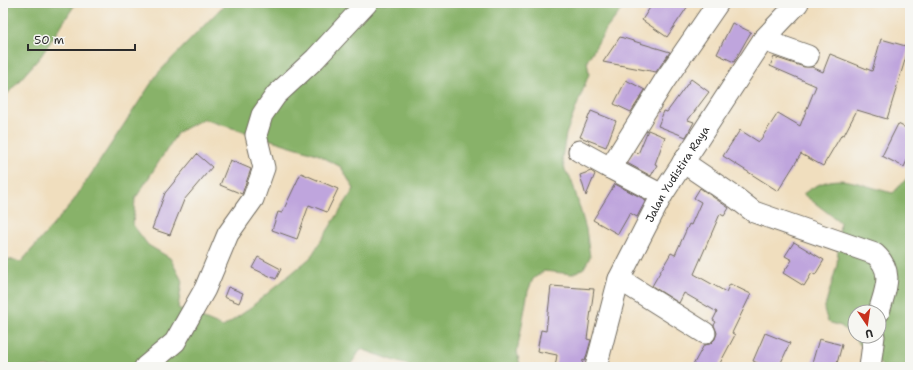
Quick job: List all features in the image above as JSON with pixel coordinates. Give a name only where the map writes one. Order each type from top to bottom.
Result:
[{"type":"street","points":[[145,367],[174,342],[205,289],[228,234],[253,199],[264,168],[256,135],[262,115],[276,95],[315,59],[367,3]]},
{"type":"street","points":[[610,168],[665,80],[718,3]]},
{"type":"street","name":"Jalan Yudistira Raya","points":[[596,367],[619,279],[662,195],[763,40],[798,3]]},
{"type":"street","points":[[763,40],[808,56]]},
{"type":"street","points":[[579,151],[662,195]]},
{"type":"street","points":[[683,162],[754,212],[875,254],[882,261],[888,276],[881,304]]},
{"type":"street","points":[[619,279],[705,333]]},
{"type":"street","points":[[870,367],[873,344]]},
{"type":"green space","points":[[3,3],[76,3],[41,56],[3,99]]},
{"type":"green space","points":[[226,3],[627,3],[607,28],[587,61],[589,74],[566,134],[562,158],[565,170],[572,181],[586,229],[590,257],[584,268],[572,274],[544,271],[533,279],[528,291],[517,352],[520,365],[519,367],[413,367],[361,349],[349,367],[3,367],[3,258],[21,262],[72,203],[158,73]],"holes":[[[203,119],[317,154],[341,167],[354,189],[310,258],[245,312],[223,327],[178,308],[182,281],[170,258],[148,245],[133,225],[135,199],[178,132]]]},
{"type":"green space","points":[[910,175],[910,367],[883,367],[859,344],[887,344],[887,304],[847,304],[847,332],[841,326],[828,322],[824,310],[837,265],[840,222],[803,194],[815,186],[837,180],[857,183],[893,193]]},
{"type":"building","points":[[653,3],[690,3],[667,37],[642,20]]},
{"type":"building","points":[[732,23],[751,32],[734,62],[717,54]]},
{"type":"building","points":[[620,37],[670,52],[656,72],[603,62]]},
{"type":"building","points":[[881,39],[909,47],[887,119],[857,110],[844,135],[842,134],[823,166],[801,154],[778,191],[723,156],[740,130],[759,142],[778,113],[800,126],[816,86],[770,66],[774,57],[804,67],[812,67],[823,72],[830,54],[872,71]]},
{"type":"building","points":[[691,79],[709,92],[688,120],[694,122],[686,137],[658,126],[664,111],[667,112]]},
{"type":"building","points":[[626,80],[645,90],[631,112],[614,104]]},
{"type":"building","points":[[591,111],[616,121],[606,147],[580,137]]},
{"type":"building","points":[[898,124],[910,130],[910,154],[904,167],[882,156]]},
{"type":"building","points":[[648,130],[665,137],[655,164],[657,165],[651,176],[627,163],[635,151],[638,154]]},
{"type":"building","points":[[197,154],[212,167],[184,200],[170,235],[152,229],[165,193]]},
{"type":"building","points":[[230,160],[251,169],[242,194],[220,185]]},
{"type":"building","points":[[591,171],[595,174],[586,196],[580,175]]},
{"type":"building","points":[[301,173],[338,189],[327,212],[309,205],[297,239],[272,230],[278,212],[282,213]]},
{"type":"building","points":[[615,184],[646,200],[637,217],[630,213],[618,234],[593,220]]},
{"type":"building","points":[[700,188],[729,208],[724,216],[720,214],[694,274],[726,292],[730,284],[751,294],[732,333],[735,335],[718,367],[692,367],[704,345],[710,344],[715,339],[717,333],[714,325],[716,322],[713,320],[717,312],[684,293],[679,303],[652,286],[671,253],[675,255],[689,224],[691,225],[701,202],[694,198]]},
{"type":"building","points":[[794,242],[824,260],[815,275],[812,273],[804,286],[783,273],[792,260],[785,256]]},
{"type":"building","points":[[258,257],[281,269],[276,279],[252,268]]},
{"type":"building","points":[[551,286],[594,289],[587,339],[591,340],[585,361],[583,360],[582,367],[555,367],[557,355],[537,351],[541,330],[546,331]]},
{"type":"building","points":[[228,287],[243,293],[239,303],[224,297]]},
{"type":"building","points":[[765,333],[790,343],[779,367],[766,367],[753,361]]},
{"type":"building","points":[[819,339],[842,345],[836,367],[811,367]]}]
